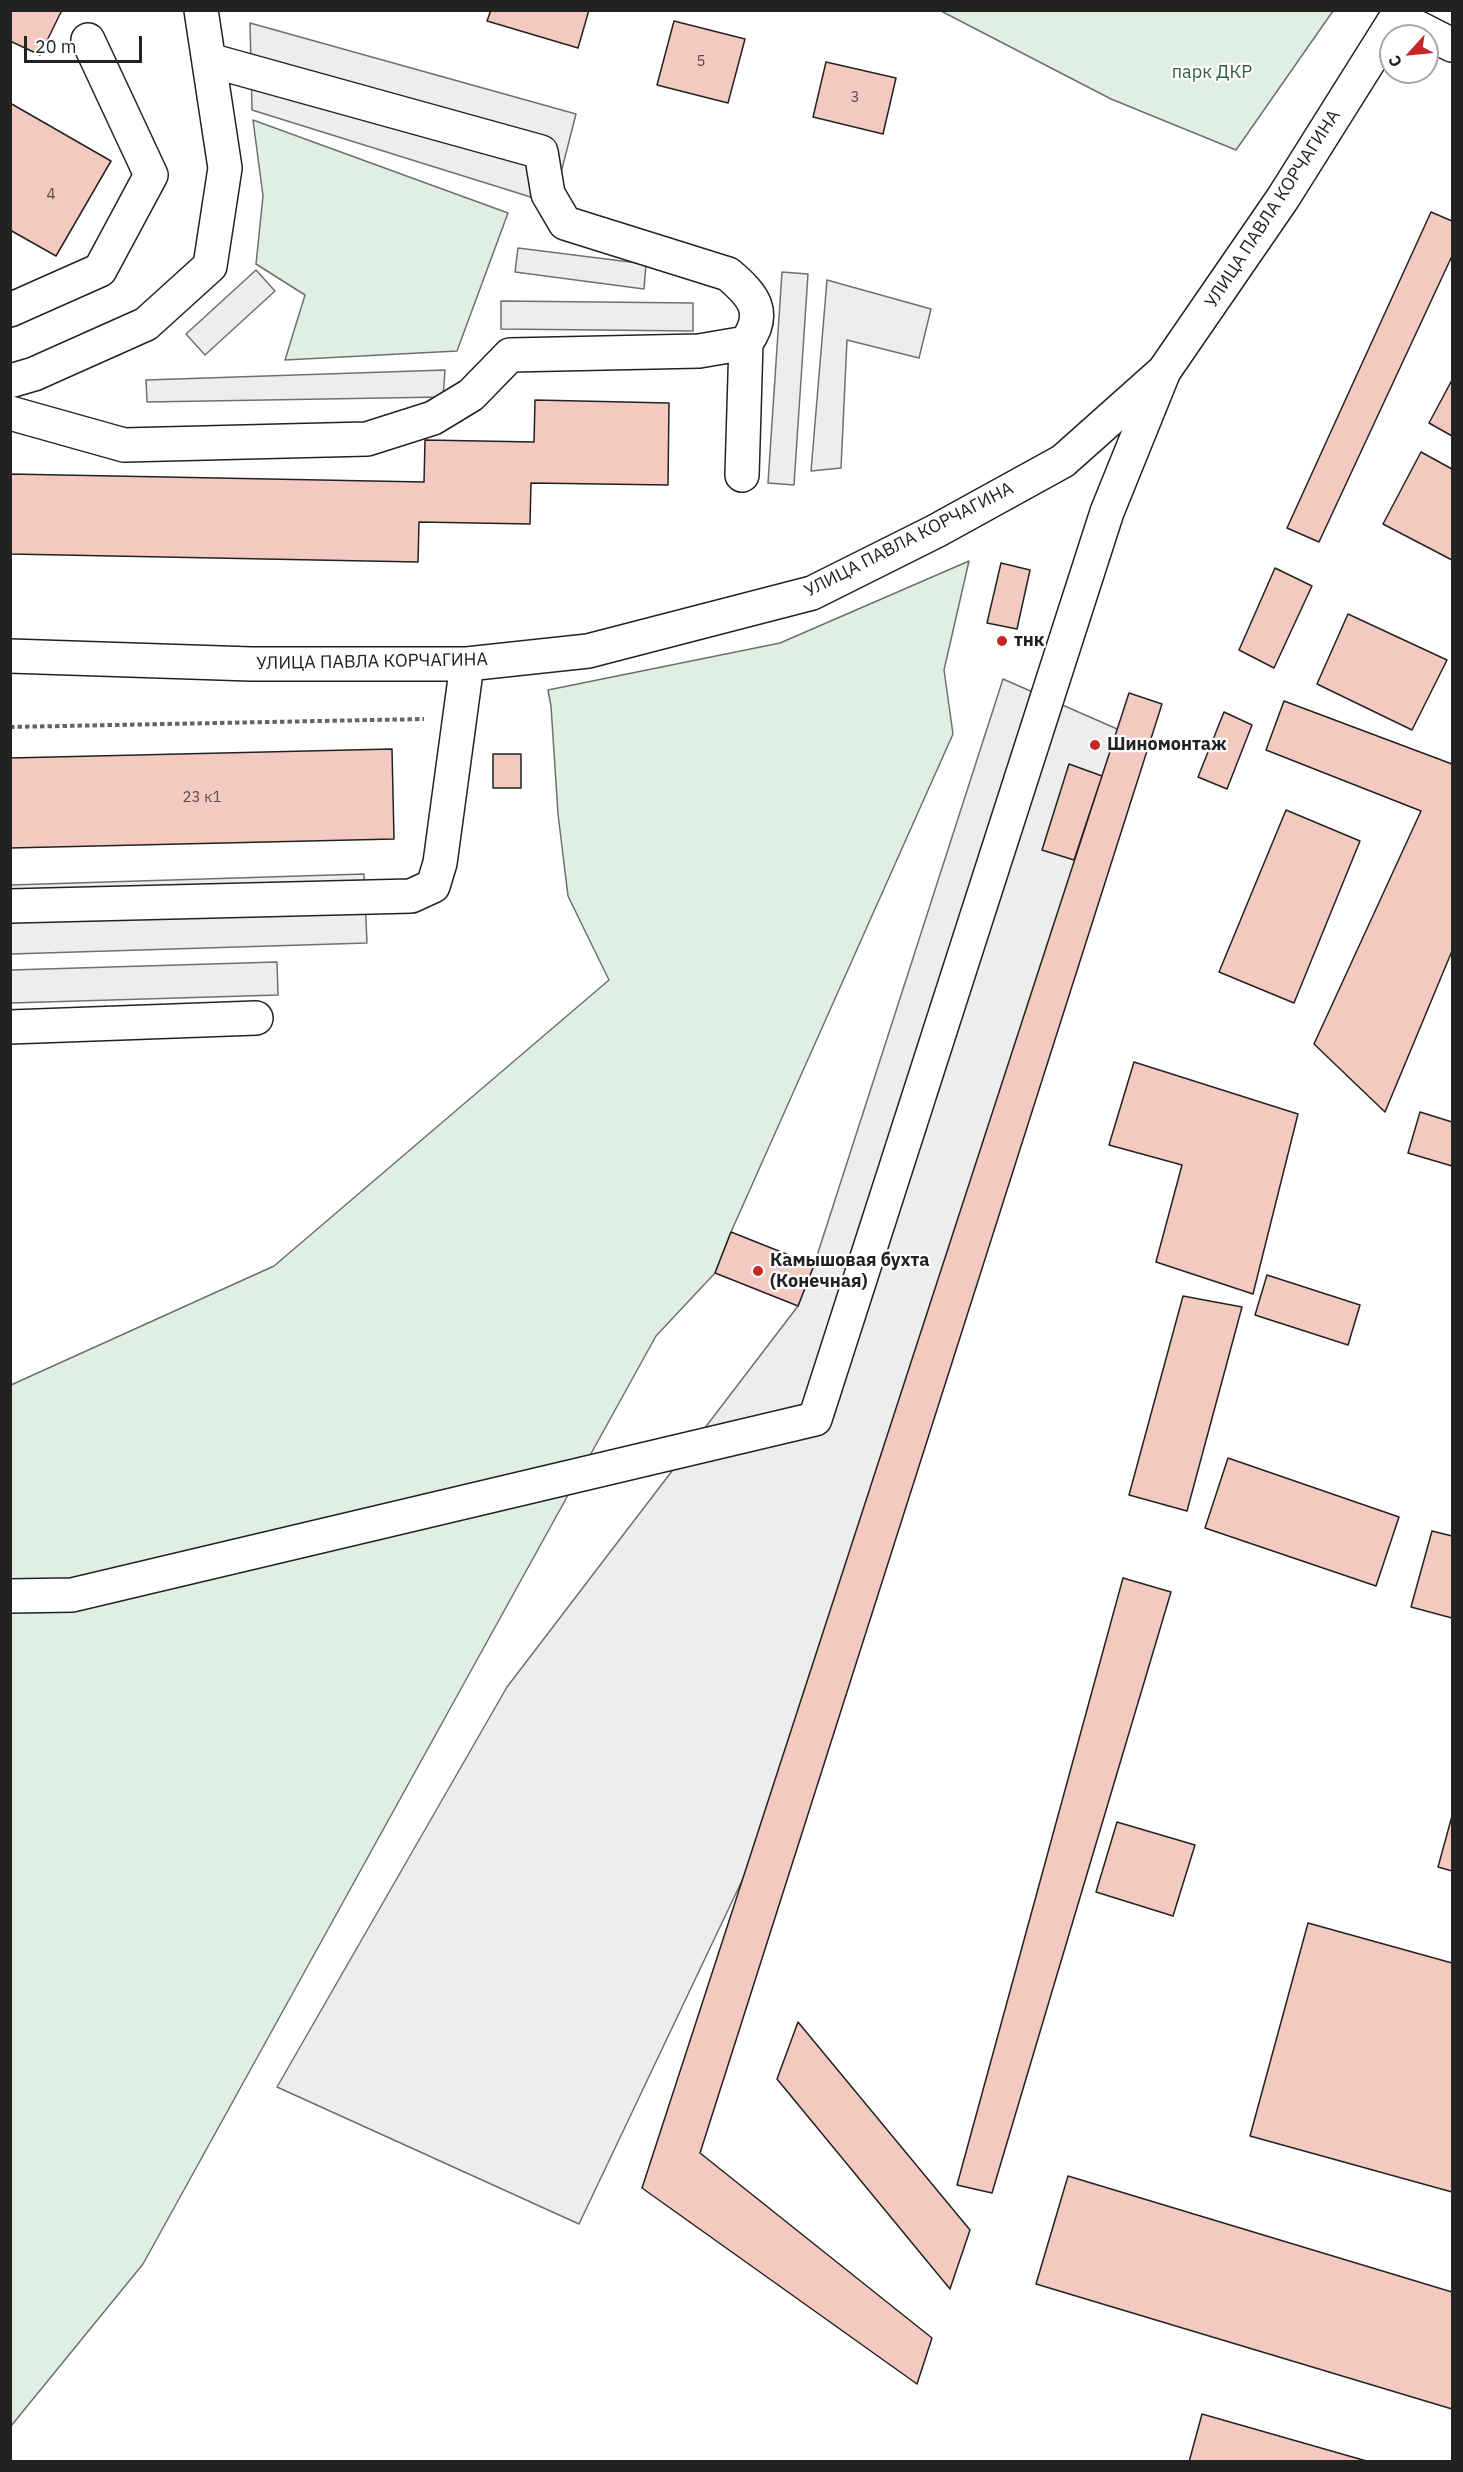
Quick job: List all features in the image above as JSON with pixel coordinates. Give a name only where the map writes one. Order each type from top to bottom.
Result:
[{"type":"street","points":[[10,381],[34,374],[146,324],[210,266],[225,168],[201,10]]},
{"type":"street","points":[[1399,14],[1452,45]]},
{"type":"street","name":"УЛИЦА ПАВЛА КОРЧАГИНА","points":[[10,656],[251,663],[467,664],[588,651],[812,593],[936,531],[1063,461],[1164,371],[1284,198],[1399,14]]},
{"type":"street","points":[[10,310],[100,270],[151,175],[88,39]]},
{"type":"street","points":[[209,60],[541,152],[548,194],[565,223],[728,274],[747,290],[757,312],[753,333],[746,343],[742,475]]},
{"type":"street","points":[[10,413],[124,446],[368,439],[433,418],[471,394],[510,355],[699,351],[746,343]]},
{"type":"street","points":[[10,1596],[72,1595],[815,1419],[1107,512],[1164,371]]},
{"type":"street","points":[[10,906],[411,896],[433,886],[440,863],[467,664]]},
{"type":"street","points":[[10,1027],[256,1018]]},
{"type":"path","points":[[10,727],[460,719]]},
{"type":"green space","name":"парк ДКР","points":[[941,11],[1333,11],[1236,150],[1111,99]]},
{"type":"green space","points":[[253,120],[508,213],[457,351],[285,360],[305,295],[256,264],[263,196]]},
{"type":"green space","points":[[969,561],[944,670],[953,734],[731,1232],[715,1273],[656,1336],[143,2264],[11,2426],[11,1385],[274,1266],[609,980],[568,896],[558,814],[548,690],[780,643]]},
{"type":"shaded area","points":[[250,23],[576,114],[553,204],[252,110]]},
{"type":"shaded area","points":[[518,248],[646,264],[644,289],[515,272]]},
{"type":"shaded area","points":[[256,270],[275,291],[205,355],[186,334]]},
{"type":"shaded area","points":[[782,272],[808,274],[794,485],[768,483]]},
{"type":"shaded area","points":[[827,280],[931,309],[919,358],[847,340],[841,468],[811,471]]},
{"type":"shaded area","points":[[501,301],[693,303],[693,331],[501,329]]},
{"type":"shaded area","points":[[445,370],[443,397],[147,402],[146,380]]},
{"type":"shaded area","points":[[1003,679],[1140,739],[747,1870],[579,2224],[277,2087],[507,1687],[798,1306],[814,1265]]},
{"type":"shaded area","points":[[364,874],[367,943],[11,954],[10,885]]},
{"type":"shaded area","points":[[277,962],[278,995],[11,1003],[11,970]]},
{"type":"building","points":[[10,10],[62,10],[40,55],[10,41]]},
{"type":"building","points":[[491,10],[589,10],[578,48],[487,21]]},
{"type":"building","points":[[674,21],[745,39],[728,103],[657,85]]},
{"type":"building","points":[[826,62],[896,78],[883,134],[813,117]]},
{"type":"building","points":[[10,103],[111,161],[56,256],[10,230]]},
{"type":"building","points":[[1431,212],[1452,221],[1452,256],[1319,542],[1287,528]]},
{"type":"building","points":[[1452,380],[1452,436],[1429,423]]},
{"type":"building","points":[[535,400],[669,403],[668,485],[531,483],[530,524],[419,522],[418,562],[10,554],[10,474],[424,482],[425,440],[534,442]]},
{"type":"building","points":[[1421,452],[1452,469],[1452,560],[1383,524]]},
{"type":"building","points":[[1001,563],[1030,570],[1017,629],[987,623]]},
{"type":"building","points":[[1275,568],[1312,586],[1274,668],[1239,650]]},
{"type":"building","points":[[1348,614],[1447,660],[1412,730],[1317,684]]},
{"type":"building","points":[[1129,693],[1162,704],[700,2153],[932,2338],[917,2384],[642,2188]]},
{"type":"building","points":[[1284,701],[1452,764],[1452,951],[1385,1112],[1314,1044],[1421,811],[1266,750]]},
{"type":"building","points":[[1224,712],[1252,725],[1227,789],[1198,777]]},
{"type":"building","points":[[392,749],[394,839],[10,848],[10,758]]},
{"type":"building","points":[[493,754],[521,754],[521,788],[493,788]]},
{"type":"building","points":[[1069,764],[1102,776],[1074,860],[1042,850]]},
{"type":"building","points":[[1286,810],[1360,841],[1294,1003],[1219,972]]},
{"type":"building","points":[[1134,1062],[1298,1114],[1253,1294],[1156,1262],[1182,1165],[1109,1145]]},
{"type":"building","points":[[1420,1112],[1452,1122],[1452,1166],[1408,1153]]},
{"type":"building","points":[[731,1232],[814,1265],[798,1306],[715,1273]]},
{"type":"building","points":[[1267,1275],[1360,1305],[1348,1345],[1255,1315]]},
{"type":"building","points":[[1183,1296],[1242,1307],[1187,1511],[1129,1495]]},
{"type":"building","points":[[1228,1458],[1399,1517],[1376,1586],[1205,1528]]},
{"type":"building","points":[[1432,1531],[1452,1536],[1452,1618],[1411,1607]]},
{"type":"building","points":[[1123,1578],[1171,1592],[992,2193],[957,2185]]},
{"type":"building","points":[[1452,1816],[1452,1871],[1438,1867]]},
{"type":"building","points":[[1117,1822],[1195,1845],[1173,1916],[1096,1892]]},
{"type":"building","points":[[1308,1923],[1452,1963],[1452,2192],[1250,2136]]},
{"type":"building","points":[[798,2022],[970,2230],[950,2289],[777,2079]]},
{"type":"building","points":[[1068,2176],[1452,2292],[1452,2409],[1036,2284]]},
{"type":"building","points":[[1202,2414],[1370,2462],[1189,2462]]},
{"type":"place","name":"тнк","points":[[1002,641]]},
{"type":"place","name":"Шиномонтаж","points":[[1095,745]]},
{"type":"place","name":"Камышовая бухта (Конечная)","points":[[758,1271]]}]
